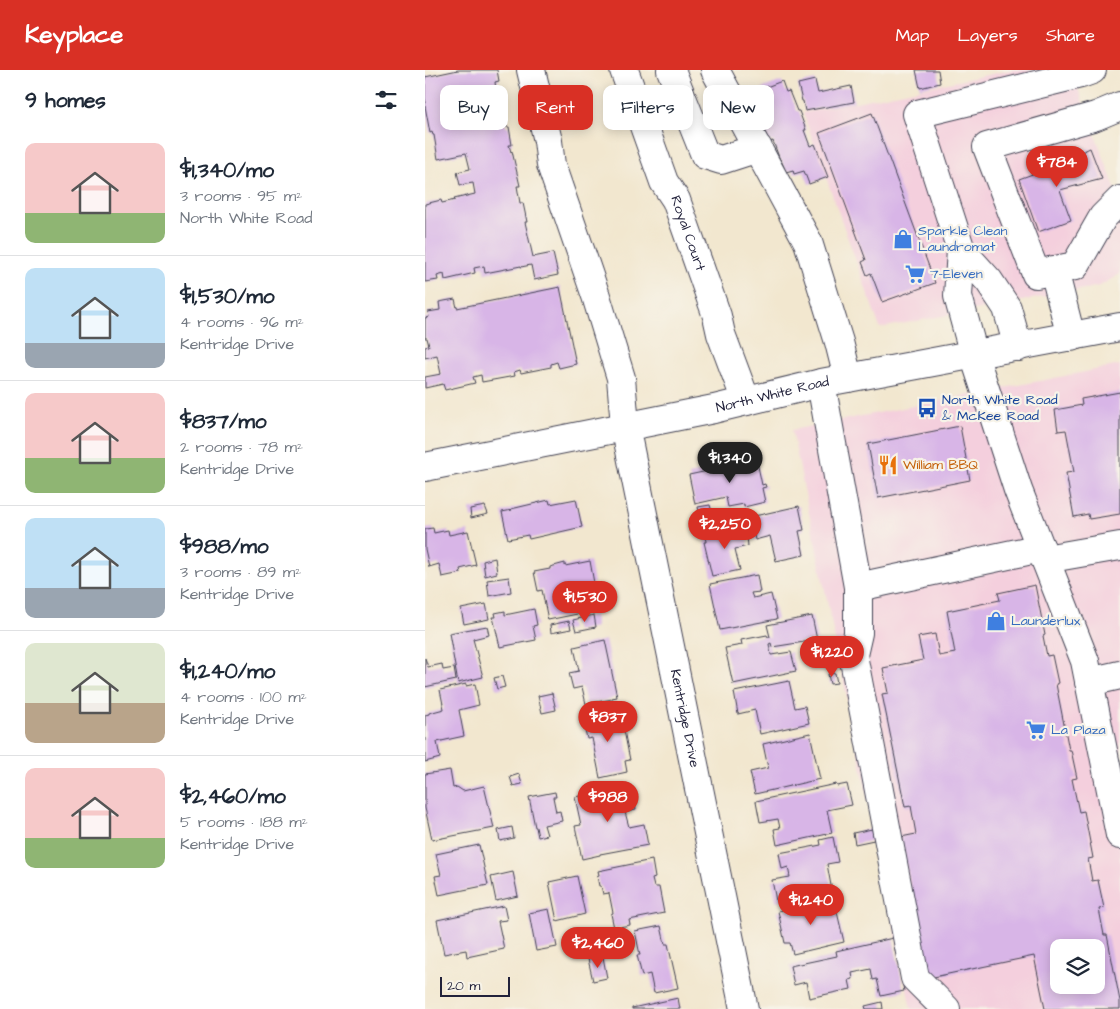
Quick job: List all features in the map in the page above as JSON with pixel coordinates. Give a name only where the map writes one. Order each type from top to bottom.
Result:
[{"type":"street","name":"Kentridge Drive","points":[[531,70],[551,166],[596,296],[621,378],[625,426],[744,1009]]},
{"type":"street","name":"Royal Court","points":[[624,70],[664,182],[676,200],[717,316],[721,334],[746,401]]},
{"type":"street","points":[[671,70],[705,155],[721,160],[758,148]]},
{"type":"street","points":[[715,70],[808,242],[839,342],[848,378]]},
{"type":"street","points":[[1092,70],[917,114],[961,250],[958,296],[974,355],[1019,490],[1083,656],[1120,835]]},
{"type":"street","points":[[1120,106],[1097,116],[987,146],[1036,274],[1075,266],[1103,217],[1120,200]]},
{"type":"street","points":[[961,250],[989,281],[1007,308],[1018,347]]},
{"type":"street","points":[[1054,270],[1071,337]]},
{"type":"street","name":"North White Road","points":[[425,467],[713,409],[821,383],[1120,327]]},
{"type":"street","points":[[821,383],[858,587],[858,634],[853,655],[915,978],[946,1009]]},
{"type":"street","points":[[858,587],[1043,554],[1120,546]]},
{"type":"street","points":[[1089,682],[1120,674]]},
{"type":"shaded area","points":[[1011,70],[1071,70],[1120,201],[1120,274],[1100,286],[880,328],[803,113]]},
{"type":"shaded area","points":[[1120,365],[1120,1009],[911,1009],[792,430]]},
{"type":"building","points":[[458,70],[497,70],[499,81],[495,82],[495,85],[440,85],[440,130],[508,130],[509,127],[512,145],[509,145],[520,186],[517,186],[520,203],[523,203],[533,257],[553,253],[558,275],[534,280],[531,265],[485,273],[484,266],[474,268],[475,273],[445,280],[444,274],[437,276],[438,280],[425,282],[425,204],[441,200],[442,203],[475,194],[473,183],[460,185],[457,172],[470,169],[466,153],[438,159],[434,135],[432,132],[430,133],[425,106],[425,77]]},
{"type":"building","points":[[916,70],[938,70],[940,83],[920,88]]},
{"type":"building","points":[[815,80],[818,93],[851,86],[854,102],[805,111],[798,84]]},
{"type":"building","points":[[782,81],[786,92],[789,91],[797,111],[799,111],[810,146],[815,144],[828,177],[809,184],[804,171],[794,174],[793,170],[786,172],[773,141],[769,142],[764,130],[774,130],[774,85],[772,85]]},
{"type":"building","points":[[872,113],[935,283],[882,302],[871,273],[867,275],[862,262],[866,260],[819,133]]},
{"type":"building","points":[[1090,148],[1102,179],[1060,190],[1071,220],[1038,232],[1019,179],[1046,169]]},
{"type":"building","points":[[560,287],[576,364],[559,368],[557,362],[551,364],[551,367],[521,373],[520,370],[514,372],[515,376],[482,382],[481,375],[473,377],[475,383],[445,390],[443,384],[425,388],[425,377],[441,374],[437,355],[425,358],[425,347],[429,346],[427,338],[425,338],[425,318],[429,317],[428,312],[440,310],[439,302],[455,299],[457,308]]},
{"type":"building","points":[[1120,392],[1120,514],[1089,519],[1088,514],[1074,517],[1066,473],[1074,472],[1066,430],[1058,431],[1055,410],[1082,405],[1081,399]]},
{"type":"building","points":[[960,426],[970,480],[878,498],[868,444]]},
{"type":"building","points":[[756,457],[762,485],[765,484],[766,487],[762,488],[765,502],[744,507],[744,504],[728,507],[726,497],[695,504],[689,475],[717,469],[716,465]]},
{"type":"building","points":[[576,499],[582,527],[529,539],[528,535],[508,539],[502,512],[549,500],[550,504]]},
{"type":"building","points":[[710,505],[715,523],[702,525],[698,507]]},
{"type":"building","points":[[485,506],[488,514],[471,518],[470,509]]},
{"type":"building","points":[[799,506],[804,530],[799,531],[804,555],[776,561],[770,536],[755,540],[750,517]]},
{"type":"building","points":[[743,526],[748,546],[735,549],[740,570],[712,576],[704,542],[706,542],[705,534]]},
{"type":"building","points":[[433,528],[434,533],[448,530],[449,535],[468,531],[476,565],[460,569],[461,573],[442,577],[439,564],[429,567],[425,549],[425,529]]},
{"type":"building","points":[[495,558],[497,573],[485,576],[483,561]]},
{"type":"building","points":[[590,561],[594,583],[591,584],[596,608],[592,609],[592,611],[548,620],[542,590],[538,591],[534,572],[550,569],[550,567],[565,563],[565,566]]},
{"type":"building","points":[[757,575],[760,592],[751,593],[753,598],[771,594],[777,619],[720,630],[710,584]]},
{"type":"building","points":[[509,577],[511,592],[489,596],[487,580]]},
{"type":"building","points":[[1035,585],[1045,635],[1043,636],[1047,656],[1052,655],[1069,750],[1071,750],[1077,778],[1072,779],[1079,812],[1084,811],[1093,858],[1088,859],[1092,881],[1098,880],[1104,908],[1099,909],[1104,935],[1107,935],[1120,1009],[1045,1009],[1034,956],[929,978],[901,837],[916,834],[911,806],[905,807],[882,694],[888,693],[883,668],[923,660],[918,637],[935,634],[939,656],[955,653],[947,611],[1000,600],[998,593]]},
{"type":"building","points":[[486,604],[489,619],[464,624],[461,609]]},
{"type":"building","points":[[534,609],[537,625],[533,626],[536,640],[500,647],[493,617],[496,617],[495,613],[505,611],[505,615]]},
{"type":"building","points":[[594,615],[596,627],[576,631],[573,620]]},
{"type":"building","points":[[812,616],[817,640],[772,647],[771,643],[769,644],[771,655],[791,652],[796,671],[733,684],[725,648],[742,645],[741,640],[767,635],[770,637],[767,625]]},
{"type":"building","points":[[569,621],[571,629],[551,633],[550,625]]},
{"type":"building","points":[[487,626],[489,635],[473,639],[483,677],[458,683],[449,633]]},
{"type":"building","points":[[605,640],[617,697],[586,704],[582,687],[573,689],[569,673],[579,671],[574,647]]},
{"type":"building","points":[[425,658],[428,667],[442,664],[443,670],[454,668],[456,680],[425,687]]},
{"type":"building","points":[[835,673],[837,683],[830,684],[828,674]]},
{"type":"building","points":[[502,676],[505,687],[497,689],[494,678]]},
{"type":"building","points":[[789,681],[795,708],[805,706],[809,723],[760,734],[755,710],[738,714],[734,692]]},
{"type":"building","points":[[466,684],[466,686],[475,684],[479,705],[459,710],[464,736],[437,742],[440,758],[425,762],[425,715],[444,709],[440,690]]},
{"type":"building","points":[[552,693],[556,710],[542,713],[538,696]]},
{"type":"building","points":[[620,711],[630,760],[625,761],[627,772],[600,778],[592,738],[587,739],[583,719]]},
{"type":"building","points":[[810,733],[820,779],[755,794],[750,772],[768,768],[763,744]]},
{"type":"building","points":[[450,770],[453,788],[457,787],[463,791],[484,786],[494,828],[432,840],[425,808],[425,774]]},
{"type":"building","points":[[519,774],[522,784],[513,786],[510,777]]},
{"type":"building","points":[[836,784],[837,786],[847,784],[852,805],[827,810],[832,833],[777,845],[774,829],[780,828],[778,819],[760,822],[756,801]]},
{"type":"building","points":[[631,785],[636,810],[625,812],[629,827],[644,824],[648,845],[582,859],[575,826],[581,825],[575,797]]},
{"type":"building","points":[[555,792],[556,797],[553,797],[556,812],[560,811],[562,821],[544,825],[547,835],[538,837],[529,797]]},
{"type":"building","points":[[512,827],[514,838],[500,841],[498,830]]},
{"type":"building","points":[[872,829],[874,840],[855,844],[853,833]]},
{"type":"building","points":[[833,837],[838,862],[827,864],[832,891],[776,901],[772,880],[790,877],[788,867],[782,869],[779,853],[821,845],[820,840]]},
{"type":"building","points":[[479,845],[488,885],[439,895],[435,876],[441,875],[436,854]]},
{"type":"building","points":[[652,860],[655,878],[652,879],[654,887],[659,887],[664,913],[629,920],[630,925],[614,928],[609,893],[603,894],[601,886],[599,886],[598,871]]},
{"type":"building","points":[[513,872],[518,896],[496,901],[491,877]]},
{"type":"building","points":[[577,876],[585,914],[557,921],[549,882]]},
{"type":"building","points":[[834,899],[844,942],[793,954],[790,943],[785,943],[778,911]]},
{"type":"building","points":[[504,906],[507,920],[498,921],[504,949],[467,957],[466,950],[444,954],[437,920]]},
{"type":"building","points":[[549,909],[557,947],[536,951],[529,913]]},
{"type":"building","points":[[661,926],[665,944],[668,944],[678,988],[654,993],[650,974],[642,976],[637,955],[640,955],[635,931]]},
{"type":"building","points":[[893,938],[904,991],[881,996],[877,979],[873,980],[871,969],[852,973],[853,979],[849,980],[851,989],[809,998],[806,982],[794,985],[790,966],[837,956],[836,951]]},
{"type":"building","points":[[603,957],[607,978],[593,981],[588,959]]},
{"type":"building","points":[[678,998],[680,1009],[632,1009],[632,1008]]},
{"type":"building","points":[[882,1002],[883,1009],[866,1009],[865,1006]]},
{"type":"place","name":"Sparkle Clean Laundromat","points":[[903,239]]},
{"type":"place","name":"7-Eleven","points":[[915,274]]},
{"type":"place","name":"North White Road & McKee Road","points":[[927,408]]},
{"type":"place","name":"William BBQ","points":[[888,465]]},
{"type":"place","name":"Launderlux","points":[[996,621]]},
{"type":"place","name":"La Plaza","points":[[1036,730]]}]
